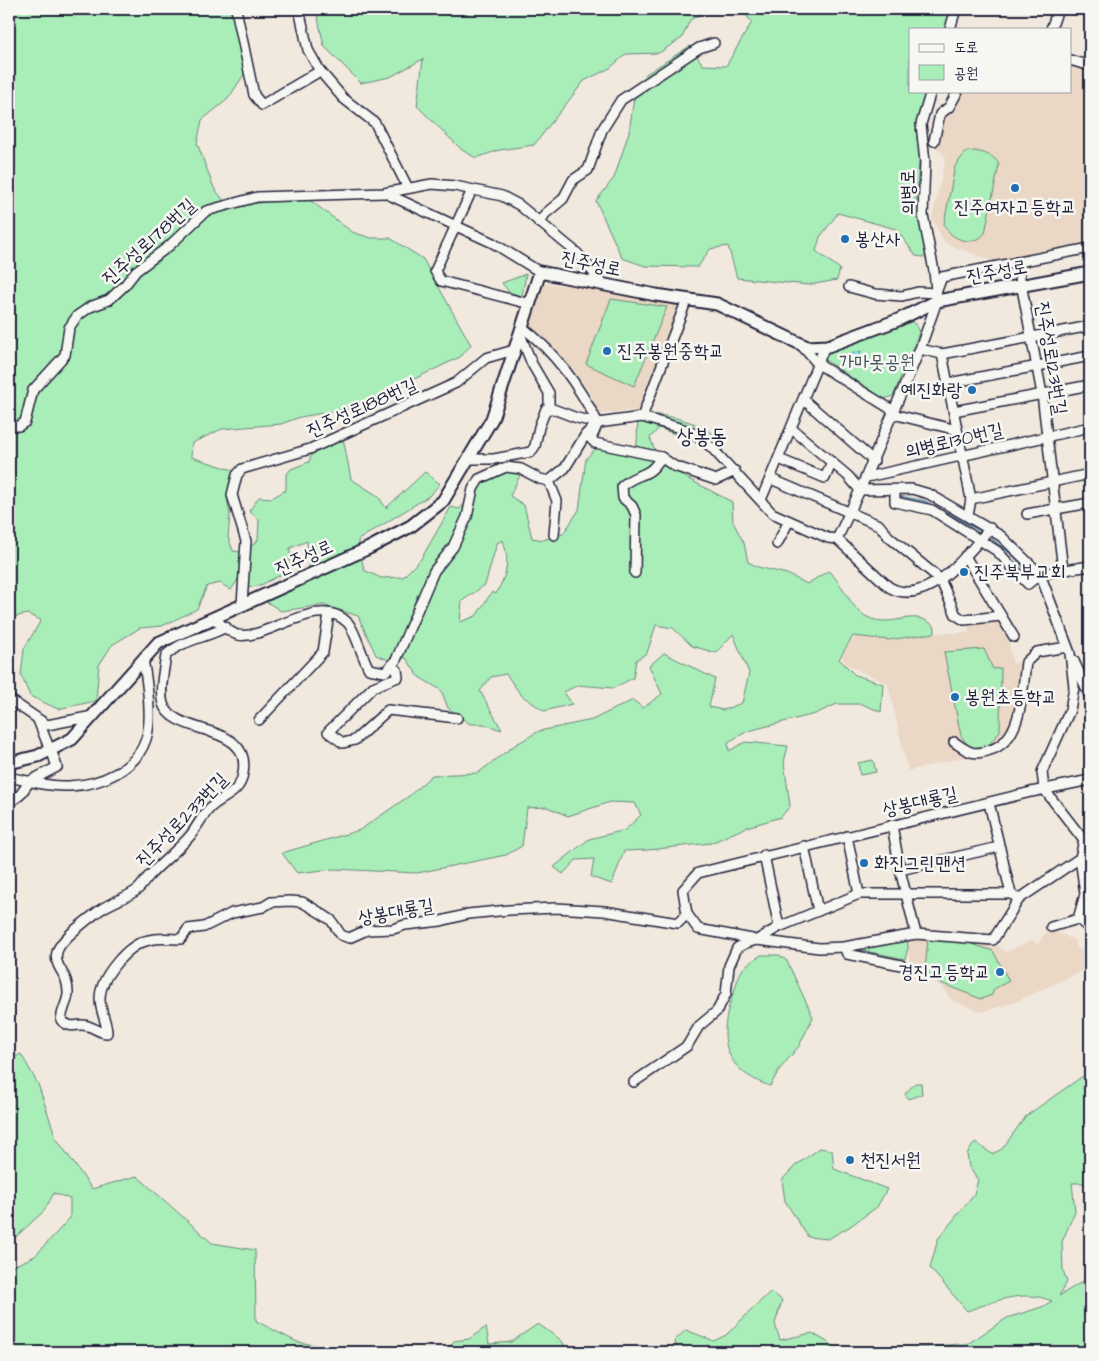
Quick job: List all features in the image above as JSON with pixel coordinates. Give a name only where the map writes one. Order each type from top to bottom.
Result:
[{"type":"main road","name":"진주성로","points":[[9,763],[38,756],[72,739],[158,643],[369,548],[411,526],[444,501],[492,419],[540,272],[604,286],[717,304],[807,347],[828,346],[898,320],[937,297],[1090,273]]},
{"type":"street","points":[[236,9],[254,95],[262,105],[320,71]]},
{"type":"street","points":[[299,9],[308,50],[320,71],[343,98],[375,123],[408,188]]},
{"type":"street","points":[[950,28],[956,9]]},
{"type":"street","points":[[1051,28],[1058,9]]},
{"type":"street","points":[[539,223],[545,214],[563,199],[573,180],[588,170],[602,130],[621,100],[699,48],[714,43]]},
{"type":"street","points":[[1072,61],[1090,66]]},
{"type":"street","name":"의병로","points":[[837,539],[868,477],[920,349],[937,297],[923,215],[925,162],[921,124],[931,92]]},
{"type":"street","points":[[934,141],[940,114],[949,107],[957,92]]},
{"type":"street","name":"진주성로178번길","points":[[9,426],[19,426],[25,422],[33,390],[65,355],[69,328],[77,316],[90,307],[109,300],[136,271],[168,246],[206,211],[256,197],[384,193],[432,184],[502,196],[519,205],[577,253],[604,286]]},
{"type":"street","points":[[472,190],[435,271],[441,281],[530,304]]},
{"type":"street","name":"진주성로178번길","points":[[384,193],[493,243],[540,272]]},
{"type":"street","points":[[849,287],[875,294],[902,296],[918,292],[937,297],[942,277],[1090,248]]},
{"type":"street","name":"진주성로123번길","points":[[1017,262],[1038,367],[1063,570]]},
{"type":"street","points":[[642,417],[687,299]]},
{"type":"street","points":[[920,349],[942,354],[1090,326]]},
{"type":"street","points":[[521,330],[542,342],[564,367],[582,392],[598,422],[592,439],[595,443],[662,457],[674,466],[716,480],[734,471]]},
{"type":"street","points":[[521,330],[532,364],[549,392],[549,409]]},
{"type":"street","points":[[801,345],[818,364],[893,413],[957,430]]},
{"type":"street","points":[[761,500],[825,346],[828,346]]},
{"type":"street","name":"진주성로188번길","points":[[232,496],[237,475],[244,467],[310,450],[456,383],[486,358],[514,350]]},
{"type":"street","points":[[942,354],[971,499],[968,516]]},
{"type":"street","points":[[949,383],[1090,356]]},
{"type":"street","points":[[954,411],[1090,385]]},
{"type":"street","points":[[804,400],[874,461]]},
{"type":"street","points":[[470,459],[494,459],[531,452],[535,446],[546,409],[549,409]]},
{"type":"street","points":[[549,409],[598,422],[642,417],[690,431],[711,447],[772,513],[828,538],[837,539],[889,588],[897,592],[909,594],[940,580],[990,528]]},
{"type":"street","points":[[550,481],[566,468],[586,434],[598,422]]},
{"type":"street","name":"의병로130번길","points":[[868,477],[1090,427]]},
{"type":"street","points":[[792,429],[832,462],[860,490],[912,489],[929,494],[990,528],[1040,574],[1069,650],[1090,698]]},
{"type":"street","points":[[635,573],[636,515],[632,506],[623,498],[622,486],[629,480],[654,470],[662,457]]},
{"type":"street","points":[[779,459],[825,478],[832,462]]},
{"type":"street","points":[[213,618],[237,635],[255,634],[306,614],[329,614],[341,618],[349,624],[369,669],[385,672],[392,667],[434,572],[453,547],[467,517],[473,489],[479,479],[506,467],[521,469],[540,479],[550,481]]},
{"type":"street","points":[[971,499],[1089,474],[1090,486]]},
{"type":"street","points":[[770,479],[879,525],[889,537],[940,580],[956,615],[964,620],[1001,616]]},
{"type":"street","points":[[550,481],[558,501],[554,535]]},
{"type":"street","points":[[895,490],[894,502],[932,510],[980,540],[1007,560],[1028,584],[1040,574],[1090,566]]},
{"type":"street","name":"진주성로","points":[[232,496],[246,541],[242,605]]},
{"type":"street","points":[[1027,514],[1090,503]]},
{"type":"street","points":[[777,544],[789,521]]},
{"type":"street","points":[[965,556],[1014,637]]},
{"type":"street","points":[[259,720],[323,652],[329,614]]},
{"type":"street","name":"진주성로233번길","points":[[62,1015],[68,1002],[68,991],[65,978],[57,964],[57,951],[63,943],[101,910],[138,890],[189,837],[210,808],[230,796],[242,782],[245,767],[242,752],[238,746],[204,729],[174,718],[164,705],[162,690],[166,655],[176,647],[196,637],[214,634],[226,627]]},
{"type":"street","points":[[954,742],[972,752],[984,752],[1004,744],[1010,737],[1019,708],[1026,662],[1037,652],[1069,650]]},
{"type":"street","points":[[1069,650],[1074,687],[1070,710],[1042,772],[1044,790],[1087,842],[1080,858],[1085,894],[1078,919]]},
{"type":"street","points":[[9,777],[69,786],[92,783],[129,766],[139,754],[147,738],[147,680],[143,659]]},
{"type":"street","points":[[392,667],[397,670],[398,677],[373,687],[328,732],[343,743],[355,740],[388,710],[457,718]]},
{"type":"street","points":[[9,698],[47,725],[95,715]]},
{"type":"street","points":[[38,720],[48,745]]},
{"type":"street","points":[[13,800],[20,795],[30,781],[57,767],[53,755]]},
{"type":"street","name":"상봉대룡길","points":[[62,1015],[62,1020],[67,1025],[75,1027],[85,1025],[107,1033],[100,1009],[100,996],[112,970],[123,955],[148,940],[181,939],[188,929],[204,927],[232,913],[263,907],[271,902],[302,902],[331,920],[341,934],[349,938],[367,930],[393,929],[405,925],[441,921],[468,914],[509,910],[556,908],[604,911],[678,923],[687,914],[683,890],[698,872],[1090,780]]},
{"type":"street","points":[[989,803],[1011,894]]},
{"type":"street","points":[[892,825],[900,870],[916,934]]},
{"type":"street","points":[[847,836],[859,894]]},
{"type":"street","points":[[804,846],[818,911]]},
{"type":"street","points":[[900,870],[1000,847]]},
{"type":"street","points":[[764,855],[778,927]]},
{"type":"street","points":[[687,914],[698,929],[757,940],[819,948],[844,947],[916,934],[993,940],[1019,899],[1080,858]]},
{"type":"street","points":[[634,1082],[687,1046],[699,1026],[717,1011],[726,994],[729,966],[737,948],[757,940],[778,927],[859,894],[1011,894],[1019,899]]},
{"type":"street","points":[[1051,927],[1078,919]]},
{"type":"street","points":[[1078,919],[1090,929]]},
{"type":"street","points":[[844,947],[847,954],[901,966]]},
{"type":"shaded area","name":"진주여자고등학교","points":[[1072,66],[1090,70],[1090,244],[995,262],[945,243],[932,219],[946,157],[936,147],[941,118],[958,92],[1072,92]]},
{"type":"shaded area","name":"진주봉원중학교","points":[[544,284],[587,287],[674,301],[678,309],[638,410],[599,414],[590,393],[571,368],[529,325]]},
{"type":"shaded area","name":"봉원초등학교","points":[[997,620],[1005,624],[1013,664],[1024,661],[1016,710],[1006,734],[998,745],[967,756],[908,771],[888,684],[845,664],[842,656],[854,637],[876,635],[890,641],[940,633],[969,633],[969,623]]},
{"type":"shaded area","name":"경진고등학교","points":[[1051,930],[1076,941],[1075,947],[1090,955],[1090,967],[1015,1002],[981,1012],[952,1000],[942,987],[910,965],[907,937],[952,938],[996,945],[1006,952],[1032,940],[1038,945],[1044,934]]},
{"type":"green space","points":[[9,9],[240,9],[252,62],[228,99],[202,120],[197,143],[214,188],[229,207],[295,198],[311,201],[352,232],[371,238],[390,238],[423,259],[471,345],[460,357],[354,408],[300,417],[281,424],[222,429],[192,443],[191,457],[233,470],[227,497],[230,515],[228,537],[233,551],[243,552],[241,575],[231,590],[220,583],[207,586],[197,609],[162,626],[140,628],[112,645],[99,665],[96,701],[58,709],[30,696],[21,675],[24,649],[41,620],[27,614],[9,618]]},
{"type":"green space","points":[[316,9],[709,9],[690,20],[682,38],[659,53],[626,54],[610,68],[584,81],[534,145],[499,150],[476,158],[462,150],[417,106],[423,59],[390,77],[361,83],[324,46]]},
{"type":"green space","points":[[740,9],[952,9],[945,28],[909,28],[909,92],[926,92],[917,120],[920,152],[916,202],[923,228],[934,251],[923,257],[916,256],[896,229],[838,213],[820,237],[816,251],[840,269],[837,280],[809,285],[737,278],[728,246],[710,249],[698,267],[645,266],[622,258],[596,201],[614,178],[629,132],[635,92],[646,74],[690,46],[703,65],[726,66],[752,22]]},
{"type":"green space","points":[[975,151],[992,157],[999,165],[985,233],[980,238],[969,241],[957,238],[951,234],[944,224],[955,166],[966,152]]},
{"type":"green space","points":[[526,274],[522,296],[509,292],[502,283]]},
{"type":"green space","points":[[611,299],[667,307],[634,386],[586,364]]},
{"type":"green space","name":"가마못공원","points":[[909,320],[916,325],[919,333],[893,396],[884,399],[825,360],[827,352]]},
{"type":"green space","points":[[638,413],[673,417],[706,429],[723,444],[722,456],[715,458],[701,444],[659,428],[650,438],[658,458],[683,476],[732,502],[733,522],[744,543],[748,562],[758,567],[787,574],[807,584],[828,571],[839,583],[853,604],[864,615],[881,621],[920,618],[935,627],[935,633],[889,640],[853,636],[839,659],[855,675],[883,684],[881,712],[862,704],[837,704],[815,714],[748,731],[728,742],[729,751],[745,742],[788,746],[784,762],[790,806],[781,817],[747,827],[711,843],[624,851],[612,884],[591,877],[594,859],[576,860],[563,874],[554,867],[589,839],[625,830],[641,815],[635,803],[610,802],[568,816],[547,807],[527,808],[522,846],[506,855],[417,873],[333,869],[297,873],[282,853],[360,830],[409,796],[432,775],[478,773],[515,745],[539,731],[592,720],[633,700],[643,708],[662,694],[649,666],[664,653],[715,679],[709,707],[723,710],[742,703],[749,673],[733,634],[716,653],[692,646],[673,628],[656,625],[647,653],[636,660],[633,678],[613,688],[578,685],[564,692],[572,704],[544,711],[521,695],[506,674],[491,677],[480,691],[502,730],[483,724],[470,724],[448,708],[441,690],[419,677],[406,658],[389,660],[376,655],[358,616],[323,605],[281,611],[264,600],[309,574],[307,541],[290,548],[290,570],[263,584],[245,589],[249,548],[258,540],[259,520],[249,511],[259,497],[272,498],[286,490],[286,475],[291,469],[309,462],[312,452],[343,438],[351,479],[378,496],[386,508],[425,472],[440,484],[429,496],[358,540],[364,570],[381,578],[403,577],[421,559],[451,507],[459,509],[475,495],[483,476],[510,464],[523,469],[510,496],[524,505],[532,538],[543,540],[563,534],[579,510],[586,459],[601,443],[632,451],[637,444]],"holes":[[[503,540],[507,562],[503,580],[496,594],[492,592],[476,616],[460,622],[462,601],[485,585],[497,543]]]},
{"type":"green space","points":[[984,649],[993,669],[1001,668],[1000,731],[988,746],[970,748],[961,736],[944,652]]},
{"type":"green space","points":[[873,760],[876,772],[860,775],[858,763]]},
{"type":"green space","points":[[907,937],[908,948],[905,959],[855,949]]},
{"type":"green space","points":[[928,938],[960,940],[993,951],[1009,981],[994,989],[992,995],[981,999],[938,982],[925,971]]},
{"type":"green space","points":[[761,955],[779,955],[787,961],[813,1017],[799,1046],[779,1070],[770,1086],[742,1071],[733,1061],[725,1038],[728,1010],[740,974],[747,965]]},
{"type":"green space","points":[[21,1054],[38,1084],[56,1138],[92,1189],[137,1176],[212,1243],[255,1250],[256,1321],[297,1342],[340,1349],[346,1352],[9,1352],[9,1268],[35,1256],[70,1218],[70,1199],[54,1193],[44,1211],[9,1243],[9,1060]]},
{"type":"green space","points":[[1090,1071],[1090,1183],[1072,1183],[1075,1211],[1062,1242],[1063,1270],[1067,1282],[1059,1296],[1090,1277],[1090,1352],[914,1352],[914,1348],[969,1343],[1007,1318],[1042,1307],[1052,1301],[1031,1296],[1020,1296],[999,1300],[967,1311],[930,1268],[938,1239],[974,1194],[978,1180],[969,1167],[967,1154],[975,1142],[992,1154],[1002,1149],[1026,1116]]},
{"type":"green space","points":[[915,1083],[921,1083],[922,1094],[908,1099],[905,1094]]},
{"type":"green space","points":[[820,1148],[832,1150],[834,1169],[887,1189],[877,1207],[828,1239],[808,1237],[785,1201],[782,1180],[795,1166]]},
{"type":"green space","points":[[770,1292],[782,1300],[775,1324],[780,1340],[812,1333],[844,1352],[677,1352],[675,1340],[686,1330],[714,1341],[726,1335]]},
{"type":"green space","points":[[538,1324],[561,1340],[569,1352],[445,1352],[454,1341],[469,1339],[486,1327],[489,1344],[511,1342]]},
{"type":"water","points":[[861,351],[855,368],[838,358]]},
{"type":"waterway","points":[[902,497],[924,501],[981,531]]},
{"type":"waterway","points":[[989,537],[1015,557],[1031,576]]},
{"type":"place","name":"진주여자고등학교","points":[[1015,188]]},
{"type":"place","name":"봉산사","points":[[845,239]]},
{"type":"place","name":"진주봉원중학교","points":[[607,351]]},
{"type":"place","name":"예진화랑","points":[[972,390]]},
{"type":"place","name":"진주북부교회","points":[[964,572]]},
{"type":"place","name":"봉원초등학교","points":[[955,697]]},
{"type":"place","name":"화진그린맨션","points":[[864,863]]},
{"type":"place","name":"경진고등학교","points":[[1000,972]]},
{"type":"place","name":"천진서원","points":[[850,1160]]},
{"type":"district","name":"상봉동","points":[[702,436]]}]
